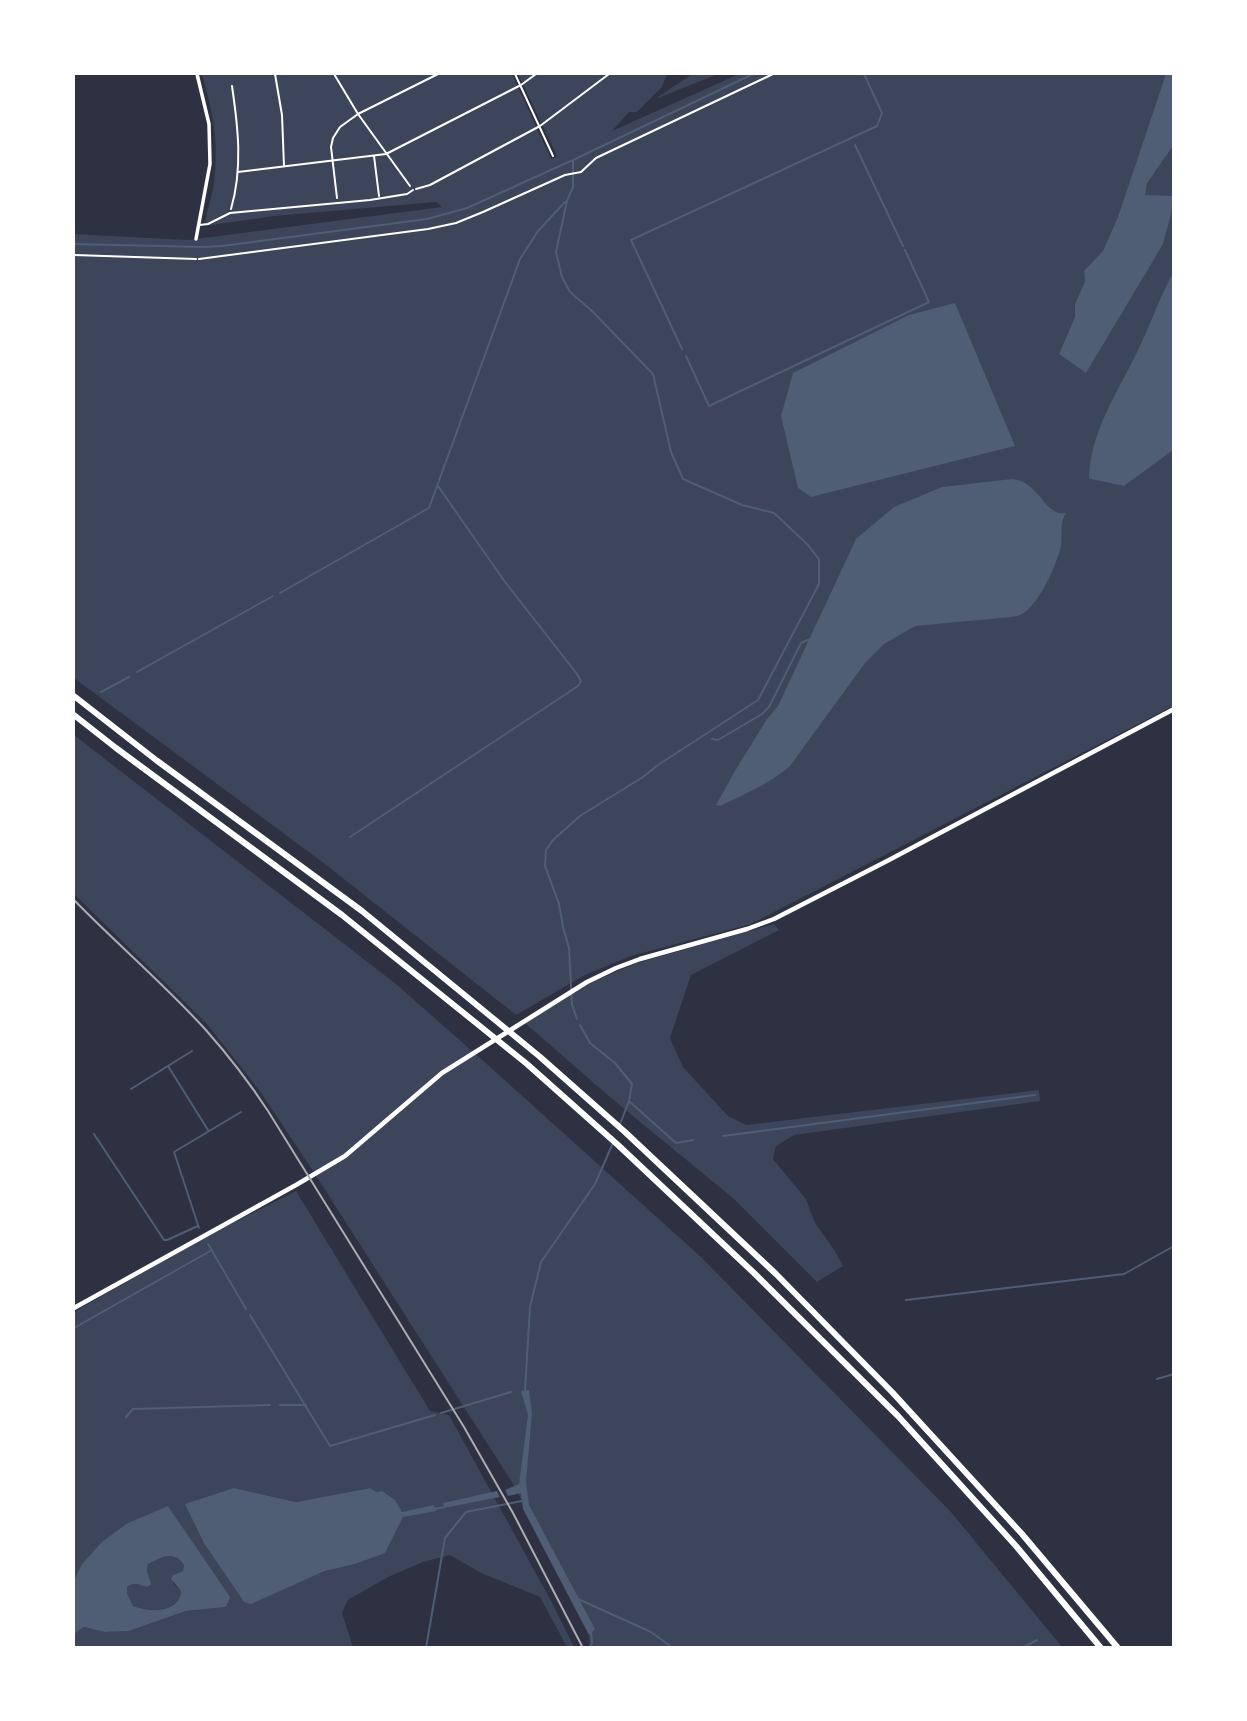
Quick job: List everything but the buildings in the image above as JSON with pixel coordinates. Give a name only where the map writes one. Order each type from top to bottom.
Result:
[{"type":"highway","points":[[74,696],[156,760],[362,911],[539,1056],[613,1121],[776,1274],[892,1392],[1012,1524],[1118,1647]]},
{"type":"highway","points":[[74,715],[342,915],[527,1064],[607,1135],[754,1273],[898,1416],[1016,1546],[1101,1647]]},
{"type":"main road","points":[[74,1308],[345,1156],[424,1087],[574,989],[640,959],[774,919],[1174,709]]},
{"type":"street","points":[[196,239],[210,164],[209,124],[197,74]]},
{"type":"lane","points":[[199,225],[208,224],[230,213],[379,198],[407,194],[413,190]]},
{"type":"lane","points":[[74,255],[196,259]]},
{"type":"path","points":[[275,74],[282,115],[284,166]]},
{"type":"path","points":[[334,74],[358,114],[413,190],[430,185],[540,126],[609,74]]},
{"type":"path","points":[[337,203],[331,147],[337,131],[358,114],[438,74]]},
{"type":"path","points":[[515,74],[553,156]]},
{"type":"path","points":[[238,172],[386,154],[520,85],[536,74]]},
{"type":"path","points":[[196,259],[456,223],[565,175],[579,172],[596,158],[774,74]]},
{"type":"path","points":[[230,213],[238,172],[239,141],[232,86]]},
{"type":"path","points":[[374,155],[379,198]]},
{"type":"shaded area","points":[[202,74],[512,74],[551,159],[557,156],[518,74],[667,74],[662,87],[637,112],[629,112],[612,131],[739,74],[1173,74],[1173,706],[751,924],[631,956],[585,975],[516,1015],[325,864],[74,678],[74,234],[188,240],[442,207],[436,202],[274,216],[205,226],[214,183],[216,154],[212,115]]},
{"type":"shaded area","points":[[692,74],[718,74],[658,98],[658,97]]},
{"type":"shaded area","points":[[1166,74],[1173,74],[1173,146],[1147,183],[1145,195],[1173,196],[1163,244],[1086,373],[1059,354],[1075,317],[1075,304],[1085,282],[1084,271],[1103,251],[1118,217]]},
{"type":"shaded area","points":[[1173,273],[1173,450],[1124,486],[1091,479],[1091,461],[1100,428]]},
{"type":"shaded area","points":[[955,303],[1015,446],[811,497],[798,488],[781,416],[793,373],[909,315]]},
{"type":"shaded area","points":[[1012,479],[1029,486],[1052,510],[1066,513],[1056,563],[1035,602],[1021,615],[1012,617],[915,626],[884,644],[865,663],[790,766],[757,788],[720,806],[716,805],[767,719],[778,706],[856,539],[894,507],[942,487]]},
{"type":"shaded area","points":[[74,735],[396,984],[701,1257],[951,1512],[1062,1647],[590,1647],[589,1635],[515,1487],[259,1090],[207,1024],[74,894]]},
{"type":"shaded area","points":[[774,924],[779,930],[691,975],[670,1038],[683,1067],[728,1116],[746,1125],[1039,1090],[1040,1101],[794,1135],[776,1146],[773,1159],[806,1199],[815,1223],[843,1266],[817,1282],[734,1199],[525,1023],[594,981],[637,963]]},
{"type":"shaded area","points":[[296,1191],[430,1411],[449,1415],[574,1647],[567,1647],[540,1597],[481,1573],[450,1555],[423,1562],[388,1577],[348,1600],[342,1613],[353,1647],[74,1647],[74,1634],[84,1627],[104,1632],[129,1631],[186,1611],[226,1607],[196,1548],[168,1506],[82,1564],[74,1580],[74,1312],[209,1235]],"holes":[[[234,1488],[296,1502],[370,1488],[377,1492],[355,1564],[325,1571],[251,1603]]]},
{"type":"shaded area","points":[[529,1390],[532,1413],[526,1482],[529,1505],[595,1629],[589,1635],[523,1509],[521,1493],[508,1496],[505,1490],[519,1484],[528,1415],[521,1391]]},
{"type":"shaded area","points":[[234,1488],[296,1502],[370,1488],[377,1492],[382,1491],[395,1500],[402,1512],[434,1505],[436,1511],[403,1517],[385,1553],[325,1571],[251,1604],[244,1602],[204,1543],[185,1504]]},
{"type":"shaded area","points":[[497,1491],[500,1497],[444,1508],[443,1503]]},
{"type":"shaded area","points":[[168,1506],[230,1597],[226,1607],[186,1611],[129,1631],[104,1632],[84,1627],[74,1634],[74,1580],[82,1564],[103,1541],[128,1523]],"holes":[[[163,1557],[178,1558],[184,1565],[183,1571],[173,1575],[171,1579],[181,1591],[175,1604],[154,1610],[133,1606],[127,1587],[135,1584],[148,1587],[151,1584],[148,1564]]]},
{"type":"shaded area","points":[[171,1556],[178,1558],[184,1565],[183,1571],[173,1575],[173,1583],[181,1591],[179,1598],[174,1604],[162,1609],[133,1606],[127,1587],[135,1584],[148,1587],[148,1564]]},
{"type":"waterway","points":[[74,244],[222,246],[427,219],[467,208],[753,74]]},
{"type":"waterway","points":[[682,349],[631,240],[877,126],[882,113],[864,74]]},
{"type":"waterway","points":[[855,145],[903,246]]},
{"type":"waterway","points":[[573,160],[573,187],[567,201],[556,252],[562,277],[570,292],[653,374],[671,452],[683,479],[742,505],[774,513],[819,559],[819,584],[758,700],[580,816],[553,840],[546,850],[545,866],[559,904],[569,948],[572,1005],[577,1019]]},
{"type":"waterway","points":[[280,593],[429,508],[520,259],[538,231],[565,202]]},
{"type":"waterway","points":[[686,356],[709,406],[929,302],[905,250]]},
{"type":"waterway","points":[[350,837],[578,686],[581,681],[505,582],[438,486]]},
{"type":"waterway","points":[[137,672],[273,596]]},
{"type":"waterway","points":[[712,739],[718,740],[769,707],[801,643],[810,639]]},
{"type":"waterway","points":[[101,692],[129,677]]},
{"type":"waterway","points":[[580,1025],[590,1043],[615,1063],[632,1084],[620,1124]]},
{"type":"waterway","points":[[131,1089],[192,1051]]},
{"type":"waterway","points":[[168,1066],[208,1130]]},
{"type":"waterway","points":[[723,1136],[1035,1095]]},
{"type":"waterway","points":[[630,1102],[676,1143],[693,1140]]},
{"type":"waterway","points":[[199,1228],[174,1152],[241,1112]]},
{"type":"waterway","points":[[94,1134],[164,1240],[198,1226]]},
{"type":"waterway","points":[[525,1391],[530,1307],[541,1262],[595,1184],[613,1143]]},
{"type":"waterway","points":[[208,1244],[246,1309]]},
{"type":"waterway","points":[[906,1300],[1124,1274],[1174,1246]]},
{"type":"waterway","points":[[74,1328],[212,1250]]},
{"type":"waterway","points":[[250,1315],[330,1446],[435,1415]]},
{"type":"waterway","points":[[1157,1379],[1174,1374]]},
{"type":"waterway","points":[[441,1413],[511,1392]]},
{"type":"waterway","points":[[126,1417],[133,1409],[270,1405]]},
{"type":"waterway","points":[[280,1405],[306,1405]]},
{"type":"waterway","points":[[426,1648],[445,1538],[466,1512],[522,1501]]},
{"type":"waterway","points":[[434,1509],[445,1507]]},
{"type":"waterway","points":[[578,1599],[651,1632],[673,1648]]},
{"type":"waterway","points":[[589,1648],[592,1643],[591,1632]]},
{"type":"waterway","points":[[1022,1648],[1037,1640]]},
{"type":"railway","points":[[74,900],[205,1029],[261,1100],[464,1427],[513,1513],[583,1648]]}]
